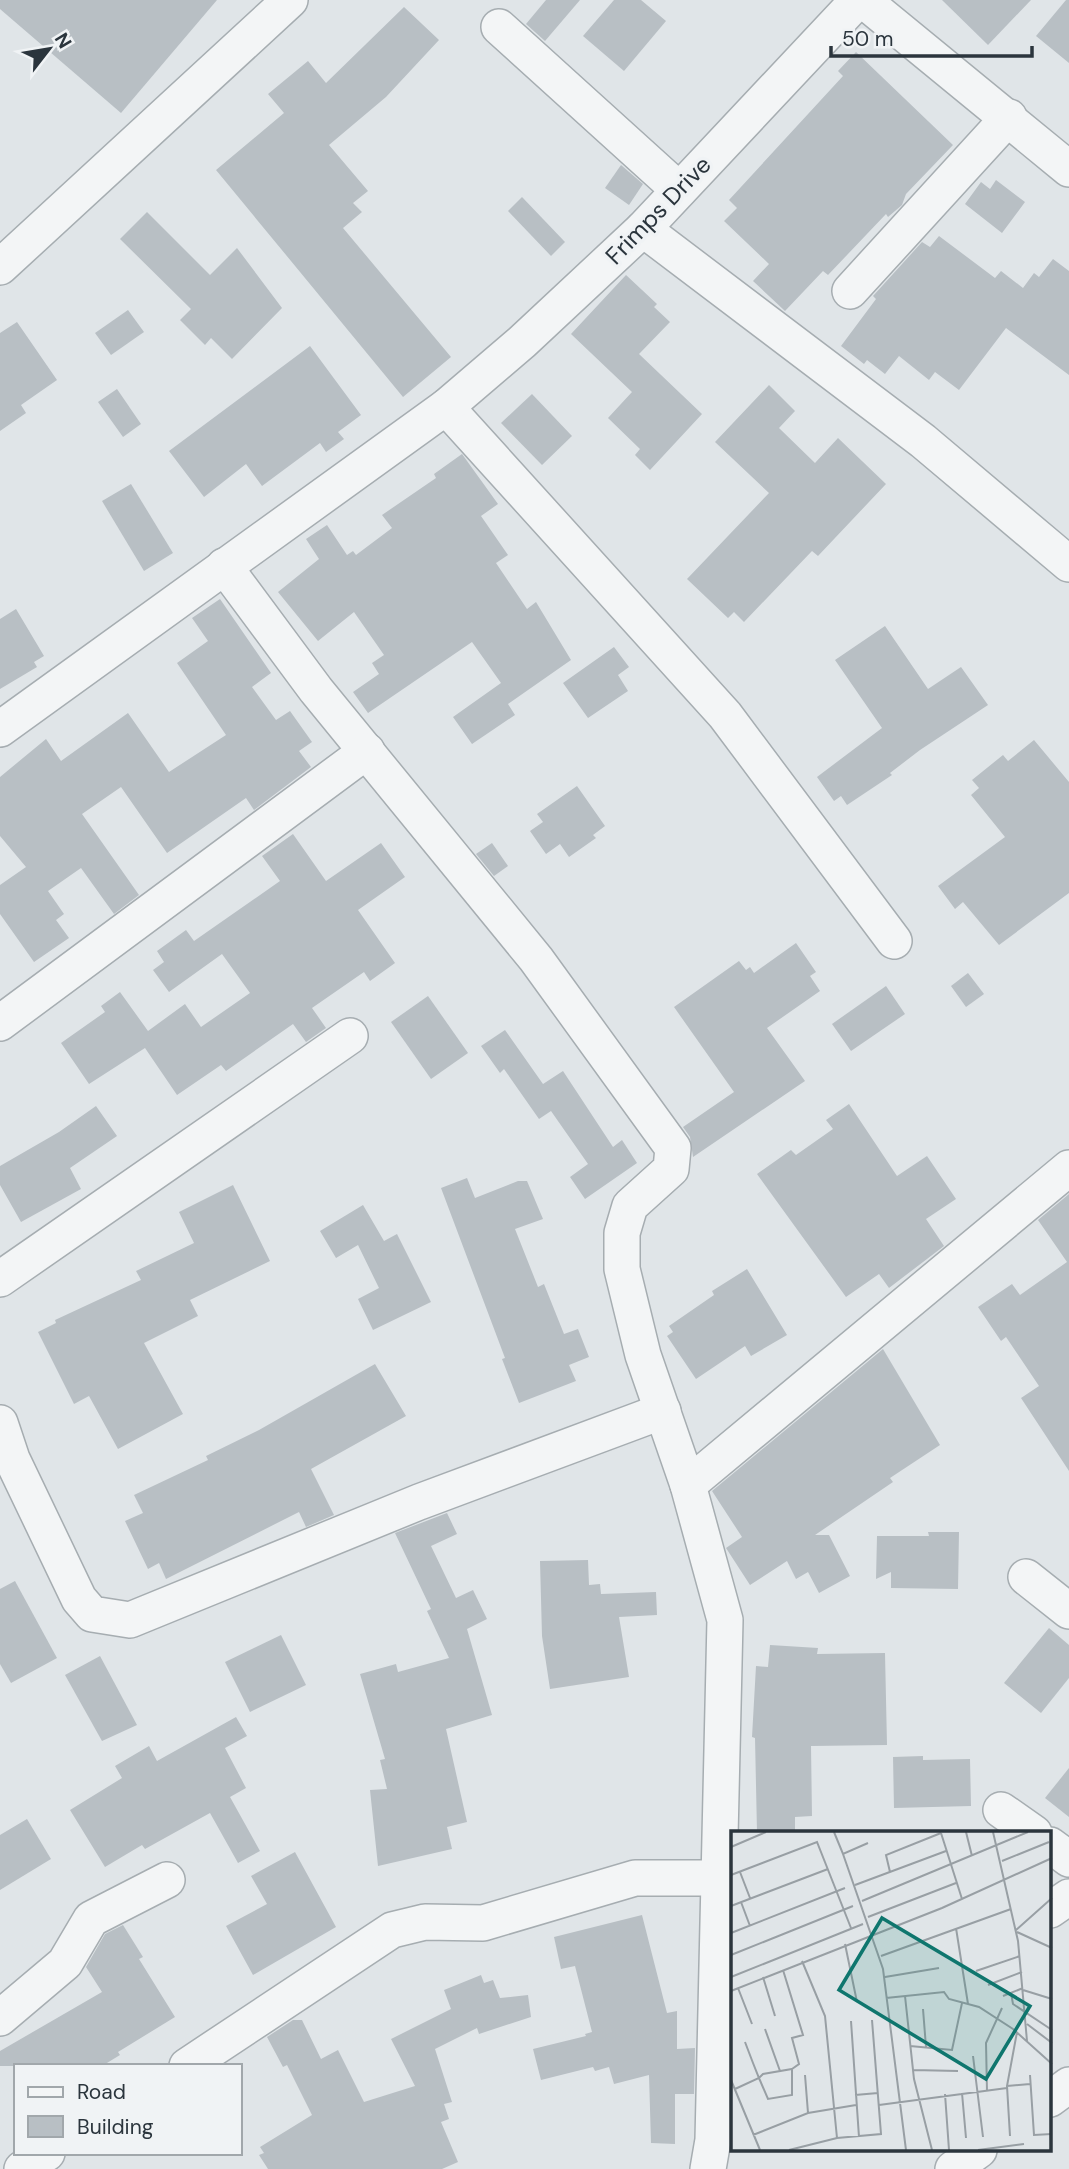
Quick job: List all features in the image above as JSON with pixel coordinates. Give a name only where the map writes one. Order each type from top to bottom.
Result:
[{"type":"street","points":[[0,267],[290,0]]},
{"type":"street","points":[[861,0],[1009,117],[1069,169]]},
{"type":"street","name":"Frimps Drive","points":[[0,729],[446,407],[522,342],[643,229],[861,0]]},
{"type":"street","points":[[499,27],[679,190]]},
{"type":"street","points":[[850,291],[1009,117]]},
{"type":"street","points":[[643,229],[923,441],[1069,564]]},
{"type":"street","points":[[446,407],[725,715],[894,941]]},
{"type":"street","points":[[224,566],[316,690],[426,828],[536,959],[673,1148],[671,1168],[631,1206],[622,1233],[622,1269],[643,1355],[688,1485],[725,1620],[726,1878],[718,2149]]},
{"type":"street","points":[[0,1023],[366,751]]},
{"type":"street","points":[[0,1279],[350,1036]]},
{"type":"street","points":[[688,1485],[1069,1168]]},
{"type":"street","points":[[0,1423],[12,1458],[79,1599],[92,1614],[110,1619],[130,1620],[419,1502],[663,1411]]},
{"type":"street","points":[[1026,1577],[1069,1611]]},
{"type":"street","points":[[1001,1810],[1031,1831]]},
{"type":"street","points":[[1052,1846],[1069,1859]]},
{"type":"street","points":[[190,2064],[391,1930],[425,1922],[483,1923],[635,1878],[726,1878]]},
{"type":"street","points":[[0,2018],[65,1963],[91,1919],[167,1880]]},
{"type":"street","points":[[1052,1909],[1069,1897]]},
{"type":"street","points":[[1052,2098],[1069,2085]]},
{"type":"street","points":[[953,2169],[976,2152]]},
{"type":"street","points":[[22,2169],[44,2155]]},
{"type":"building","points":[[0,0],[217,0],[121,113],[0,9]]},
{"type":"building","points":[[546,0],[580,0],[545,41],[526,24]]},
{"type":"building","points":[[614,0],[641,0],[666,21],[624,71],[583,36]]},
{"type":"building","points":[[942,0],[1031,0],[988,45]]},
{"type":"building","points":[[1066,0],[1069,0],[1069,63],[1036,36]]},
{"type":"building","points":[[404,7],[439,40],[386,97],[329,145],[368,191],[353,203],[362,212],[343,228],[451,357],[403,397],[216,170],[284,113],[268,94],[308,61],[326,83]]},
{"type":"building","points":[[856,52],[953,145],[906,194],[902,205],[888,217],[886,214],[828,275],[823,271],[785,311],[753,281],[769,264],[724,221],[737,208],[729,200],[843,76],[838,71]]},
{"type":"building","points":[[621,165],[643,184],[629,205],[605,188]]},
{"type":"building","points":[[996,180],[1025,202],[1002,233],[965,204],[981,182],[990,189]]},
{"type":"building","points":[[522,197],[565,242],[551,256],[508,211]]},
{"type":"building","points":[[147,212],[210,275],[237,248],[282,308],[232,359],[211,338],[205,345],[180,320],[191,309],[120,239]]},
{"type":"building","points":[[939,236],[995,278],[1001,271],[1023,288],[1034,273],[1039,277],[1053,259],[1069,271],[1069,375],[1006,328],[959,390],[935,372],[929,380],[899,356],[885,374],[867,360],[864,364],[841,346],[876,299],[873,296],[922,242],[930,247]]},
{"type":"building","points":[[626,275],[657,304],[654,307],[670,322],[639,354],[702,414],[650,470],[635,455],[640,449],[608,418],[632,392],[571,334]]},
{"type":"building","points":[[128,310],[144,332],[111,355],[95,333]]},
{"type":"building","points":[[17,322],[57,380],[21,405],[26,413],[0,431],[0,333]]},
{"type":"building","points":[[310,346],[361,415],[338,432],[344,439],[326,452],[320,443],[262,486],[246,464],[204,497],[169,451]]},
{"type":"building","points":[[769,385],[795,411],[779,428],[815,463],[838,438],[886,484],[818,556],[812,551],[744,622],[734,612],[728,618],[687,579],[769,493],[715,442]]},
{"type":"building","points":[[117,389],[141,424],[123,437],[98,402]]},
{"type":"building","points":[[532,394],[572,436],[542,465],[501,423]]},
{"type":"building","points":[[462,454],[498,504],[481,516],[508,555],[496,563],[527,609],[536,602],[571,660],[508,704],[515,715],[472,744],[453,717],[501,683],[472,642],[368,713],[353,692],[379,674],[372,663],[384,655],[354,612],[318,641],[278,592],[319,559],[306,539],[327,525],[347,555],[353,551],[356,555],[392,528],[382,515],[436,478],[434,474]]},
{"type":"building","points":[[131,484],[173,553],[144,571],[102,501]]},
{"type":"building","points":[[220,599],[271,673],[252,687],[276,720],[290,711],[312,742],[299,751],[311,767],[254,810],[246,798],[167,853],[121,787],[82,814],[139,895],[114,914],[81,868],[48,891],[64,914],[56,920],[69,938],[34,962],[0,914],[0,885],[26,867],[0,836],[0,777],[46,739],[61,761],[128,713],[169,772],[226,735],[177,663],[208,641],[192,618]]},
{"type":"building","points":[[16,609],[44,656],[34,662],[37,667],[0,689],[0,619]]},
{"type":"building","points":[[885,626],[928,689],[961,667],[988,705],[920,750],[890,773],[892,775],[847,805],[841,796],[834,801],[817,777],[882,728],[835,660]]},
{"type":"building","points":[[614,647],[629,667],[618,675],[628,691],[588,718],[563,683]]},
{"type":"building","points":[[1034,740],[1069,782],[1069,893],[999,945],[963,902],[955,909],[938,886],[1005,837],[971,795],[979,788],[972,780],[1003,755],[1008,761]]},
{"type":"building","points":[[577,786],[605,826],[593,835],[596,838],[569,857],[560,844],[546,854],[530,831],[543,822],[537,814]]},
{"type":"building","points":[[293,834],[326,881],[381,843],[405,877],[358,910],[395,963],[370,981],[364,972],[312,1008],[326,1028],[306,1042],[293,1024],[226,1071],[221,1065],[177,1095],[145,1048],[89,1084],[61,1043],[105,1012],[101,1006],[120,992],[148,1031],[185,1004],[201,1027],[250,993],[222,954],[169,992],[153,970],[164,962],[157,951],[186,930],[194,941],[280,881],[262,856]]},
{"type":"building","points":[[492,843],[508,866],[494,876],[476,854]]},
{"type":"building","points":[[796,943],[816,972],[810,976],[820,991],[767,1028],[805,1081],[693,1157],[690,1137],[683,1127],[734,1092],[674,1007],[739,961],[746,970],[750,967],[754,973]]},
{"type":"building","points":[[968,973],[984,994],[966,1007],[951,986]]},
{"type":"building","points":[[886,986],[905,1014],[851,1051],[832,1024]]},
{"type":"building","points":[[428,996],[468,1053],[431,1079],[391,1022]]},
{"type":"building","points":[[505,1030],[543,1084],[563,1071],[613,1147],[622,1140],[637,1163],[585,1199],[570,1177],[588,1164],[551,1111],[539,1119],[504,1069],[500,1073],[481,1046]]},
{"type":"building","points":[[849,1104],[897,1176],[927,1156],[956,1199],[926,1219],[944,1246],[889,1288],[879,1274],[846,1297],[757,1174],[791,1150],[796,1155],[833,1129],[826,1120]]},
{"type":"building","points":[[96,1106],[117,1136],[70,1168],[81,1189],[21,1222],[0,1185],[0,1166],[59,1132]]},
{"type":"building","points":[[467,1178],[475,1198],[518,1181],[527,1181],[543,1219],[515,1229],[538,1287],[544,1284],[564,1334],[578,1329],[589,1357],[569,1365],[576,1381],[519,1403],[502,1359],[505,1358],[441,1188]]},
{"type":"building","points":[[233,1185],[270,1261],[190,1300],[198,1316],[144,1343],[183,1414],[118,1449],[89,1396],[74,1404],[38,1332],[56,1323],[55,1320],[141,1280],[136,1271],[194,1243],[179,1212]]},
{"type":"building","points":[[1069,1194],[1069,1471],[1021,1398],[1039,1386],[1006,1337],[1001,1341],[978,1307],[1012,1284],[1020,1295],[1067,1262],[1038,1220]]},
{"type":"building","points":[[363,1205],[384,1241],[397,1234],[431,1302],[373,1330],[358,1299],[379,1288],[358,1245],[336,1258],[320,1231]]},
{"type":"building","points":[[747,1269],[787,1335],[751,1356],[745,1346],[696,1379],[667,1336],[673,1332],[669,1326],[714,1295],[712,1291]]},
{"type":"building","points":[[883,1349],[940,1445],[890,1478],[893,1482],[815,1535],[829,1535],[850,1576],[819,1593],[808,1572],[796,1579],[787,1561],[750,1585],[726,1548],[742,1537],[712,1491]]},
{"type":"building","points":[[375,1364],[406,1416],[311,1469],[334,1515],[306,1527],[299,1512],[166,1579],[159,1563],[148,1569],[125,1521],[143,1513],[134,1495],[208,1460],[206,1456],[259,1430]]},
{"type":"building","points":[[447,1513],[457,1534],[431,1546],[456,1598],[473,1590],[487,1619],[467,1629],[492,1715],[446,1729],[467,1822],[447,1827],[452,1849],[378,1866],[370,1790],[387,1789],[380,1760],[385,1759],[360,1674],[396,1664],[398,1672],[449,1658],[427,1611],[431,1609],[395,1533]]},
{"type":"building","points":[[928,1532],[959,1532],[958,1589],[891,1588],[891,1572],[876,1579],[877,1536],[929,1536]]},
{"type":"building","points":[[588,1560],[589,1585],[600,1584],[601,1594],[656,1592],[657,1615],[619,1617],[629,1677],[550,1689],[542,1636],[540,1561]]},
{"type":"building","points":[[15,1581],[57,1658],[11,1683],[0,1664],[0,1589]]},
{"type":"building","points":[[1049,1628],[1069,1645],[1069,1678],[1041,1713],[1004,1683]]},
{"type":"building","points":[[281,1635],[306,1685],[250,1712],[225,1662]]},
{"type":"building","points":[[770,1645],[818,1648],[817,1654],[885,1653],[887,1745],[811,1746],[812,1816],[795,1817],[795,1831],[757,1831],[755,1738],[752,1737],[756,1666],[768,1667]]},
{"type":"building","points":[[100,1656],[137,1725],[102,1741],[65,1675]]},
{"type":"building","points":[[236,1717],[247,1736],[225,1748],[246,1788],[230,1797],[260,1851],[238,1863],[210,1813],[145,1849],[142,1845],[105,1867],[70,1810],[122,1778],[115,1766],[149,1746],[157,1761]]},
{"type":"building","points":[[923,1756],[923,1760],[970,1759],[971,1806],[894,1808],[893,1757]]},
{"type":"building","points":[[1069,1768],[1069,1817],[1045,1798]]},
{"type":"building","points":[[27,1819],[51,1859],[0,1890],[0,1835]]},
{"type":"building","points":[[295,1852],[336,1927],[253,1975],[226,1926],[267,1904],[251,1876]]},
{"type":"building","points":[[642,1915],[667,2013],[677,2011],[677,2049],[695,2048],[694,2094],[675,2094],[675,2144],[651,2143],[649,2075],[614,2084],[609,2067],[595,2071],[593,2067],[541,2080],[533,2049],[586,2036],[585,2034],[592,2032],[575,1966],[561,1969],[554,1937]]},
{"type":"building","points":[[123,1925],[143,1957],[139,1959],[175,2017],[118,2052],[120,2055],[105,2064],[0,2066],[0,2051],[102,1992],[86,1967],[105,1934]]},
{"type":"building","points":[[481,1975],[484,1983],[493,1980],[500,1998],[528,1995],[531,2017],[479,2034],[477,2028],[435,2049],[452,2102],[444,2104],[449,2119],[441,2122],[458,2162],[442,2169],[268,2169],[259,2155],[264,2153],[260,2147],[312,2115],[287,2065],[283,2067],[267,2037],[293,2020],[302,2020],[321,2059],[338,2050],[364,2102],[415,2086],[391,2039],[451,2009],[444,1990]]}]
